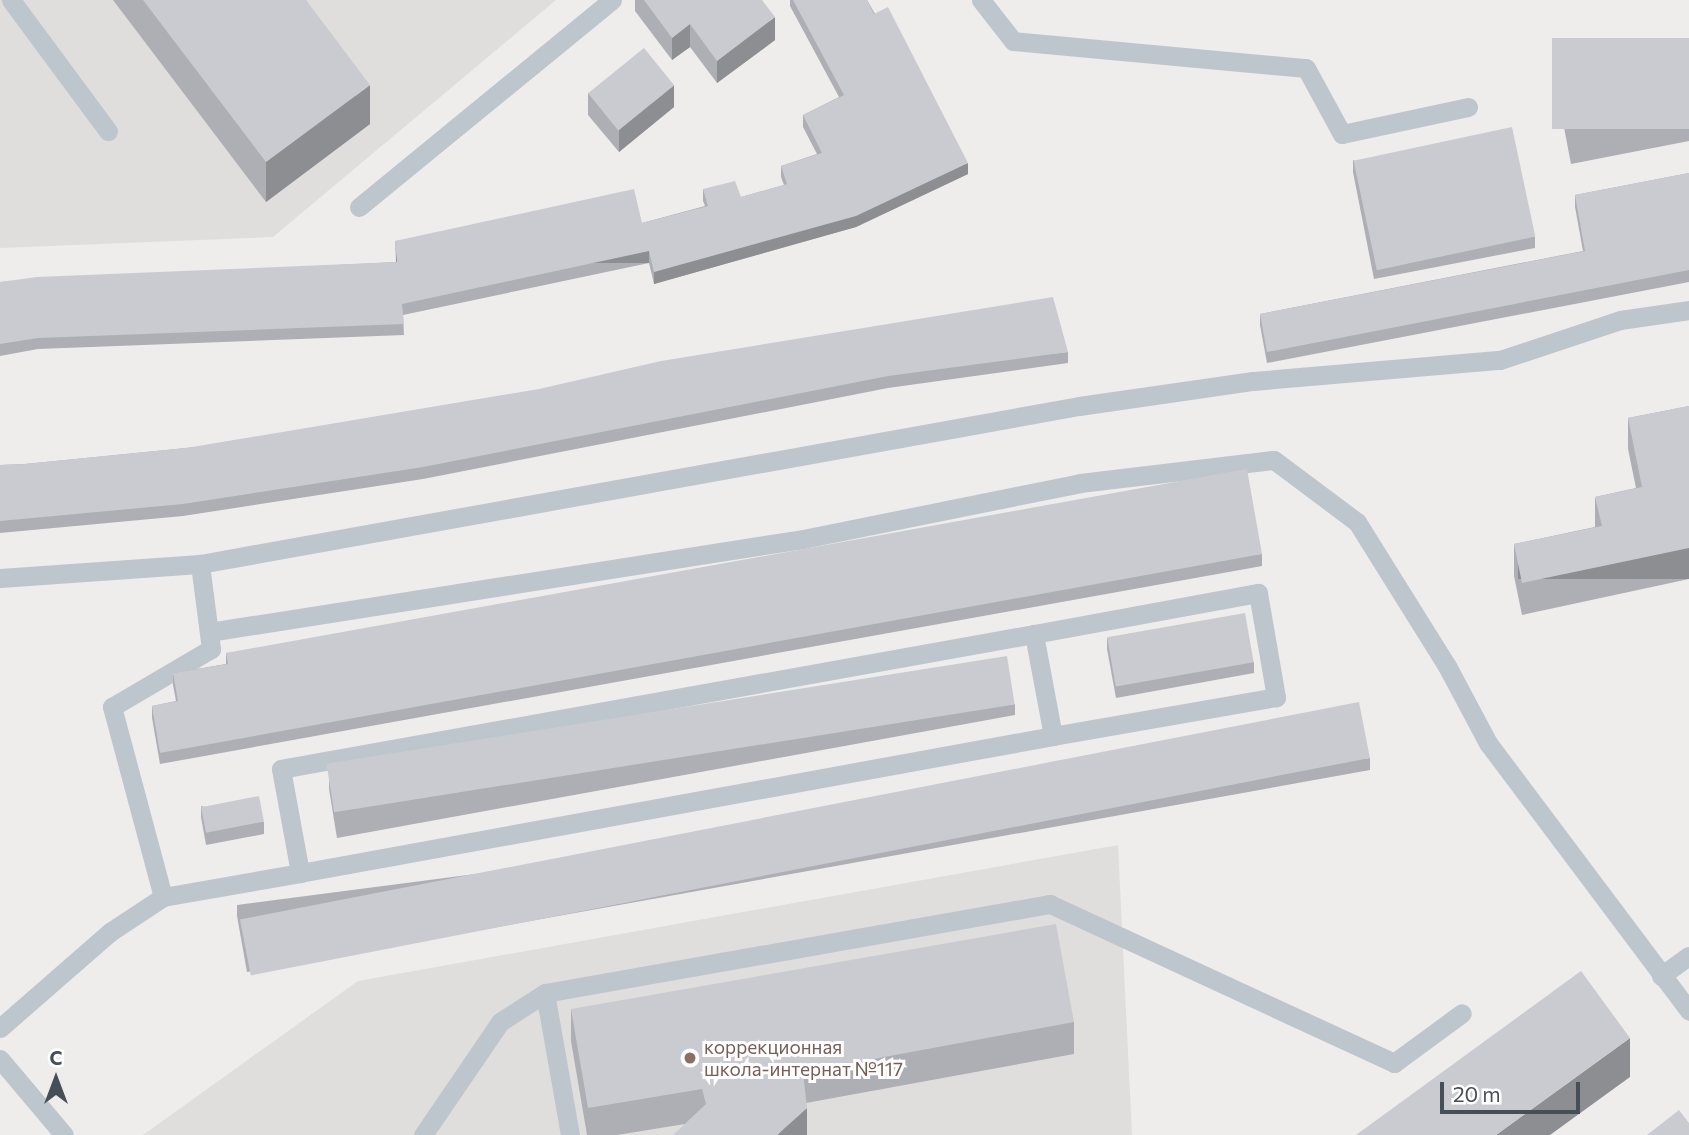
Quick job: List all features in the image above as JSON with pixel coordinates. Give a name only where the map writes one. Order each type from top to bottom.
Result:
[{"type":"lane","points":[[11,0],[108,131]]},
{"type":"lane","points":[[359,207],[612,0]]},
{"type":"lane","points":[[981,0],[1013,41],[1306,68],[1342,134],[1468,107]]},
{"type":"lane","points":[[0,578],[200,564],[1079,405],[1253,381],[1500,360],[1620,320],[1689,310]]},
{"type":"lane","points":[[209,632],[803,539],[1080,483],[1274,460],[1357,522],[1447,666],[1488,743],[1689,1012]]},
{"type":"lane","points":[[163,897],[112,707],[211,649],[200,564]]},
{"type":"lane","points":[[0,1028],[110,932],[163,897],[300,873],[1053,736],[1276,697],[1258,593],[281,769],[300,873]]},
{"type":"lane","points":[[1034,634],[1053,736]]},
{"type":"lane","points":[[423,1135],[500,1022],[545,993],[1050,904],[1394,1063],[1462,1013]]},
{"type":"lane","points":[[1661,976],[1689,957]]},
{"type":"lane","points":[[545,993],[570,1135]]},
{"type":"lane","points":[[0,1059],[64,1135]]},
{"type":"shaded area","points":[[0,0],[556,0],[273,237],[0,248]]},
{"type":"shaded area","name":"коррекционная школа-интернат №117","points":[[1118,845],[1132,1135],[143,1135],[358,981]]},
{"type":"building","points":[[143,0],[306,0],[370,85],[266,162]]},
{"type":"building","points":[[644,0],[762,0],[775,17],[717,61],[690,24],[672,38]]},
{"type":"building","points":[[793,0],[867,0],[874,14],[888,7],[968,163],[856,216],[654,272],[649,251],[402,304],[404,324],[38,338],[0,344],[0,282],[37,277],[397,262],[395,241],[634,189],[642,223],[708,206],[703,189],[735,181],[741,197],[787,184],[781,166],[822,153],[803,115],[844,95]]},
{"type":"building","points":[[1552,38],[1689,38],[1689,129],[1552,129]]},
{"type":"building","points":[[644,48],[674,85],[618,131],[588,93]]},
{"type":"building","points":[[1512,127],[1535,237],[1377,270],[1354,161]]},
{"type":"building","points":[[1689,173],[1689,270],[1267,352],[1260,314],[1585,251],[1575,195]]},
{"type":"building","points":[[1053,297],[1068,352],[888,376],[423,467],[183,504],[0,521],[0,465],[186,448],[539,389],[661,361]]},
{"type":"building","points":[[1689,406],[1689,548],[1522,583],[1514,544],[1602,526],[1595,497],[1642,487],[1628,418]]},
{"type":"building","points":[[1247,469],[1262,554],[160,753],[152,706],[178,701],[173,673],[228,664],[226,653]]},
{"type":"building","points":[[1245,613],[1254,662],[1116,687],[1107,637]]},
{"type":"building","points":[[1007,656],[1015,704],[334,812],[326,764]]},
{"type":"building","points":[[1359,702],[1370,758],[251,975],[240,920]]},
{"type":"building","points":[[259,796],[264,822],[206,833],[201,807]]},
{"type":"building","points":[[1056,924],[1074,1022],[803,1072],[807,1108],[777,1135],[673,1135],[706,1104],[702,1089],[588,1108],[571,1009]]},
{"type":"building","points":[[1581,971],[1630,1038],[1496,1135],[1356,1135]]},
{"type":"building","points":[[1679,1110],[1689,1123],[1689,1135],[1647,1135]]},
{"type":"place","name":"коррекционная школа-интернат №117","points":[[690,1058]]}]
